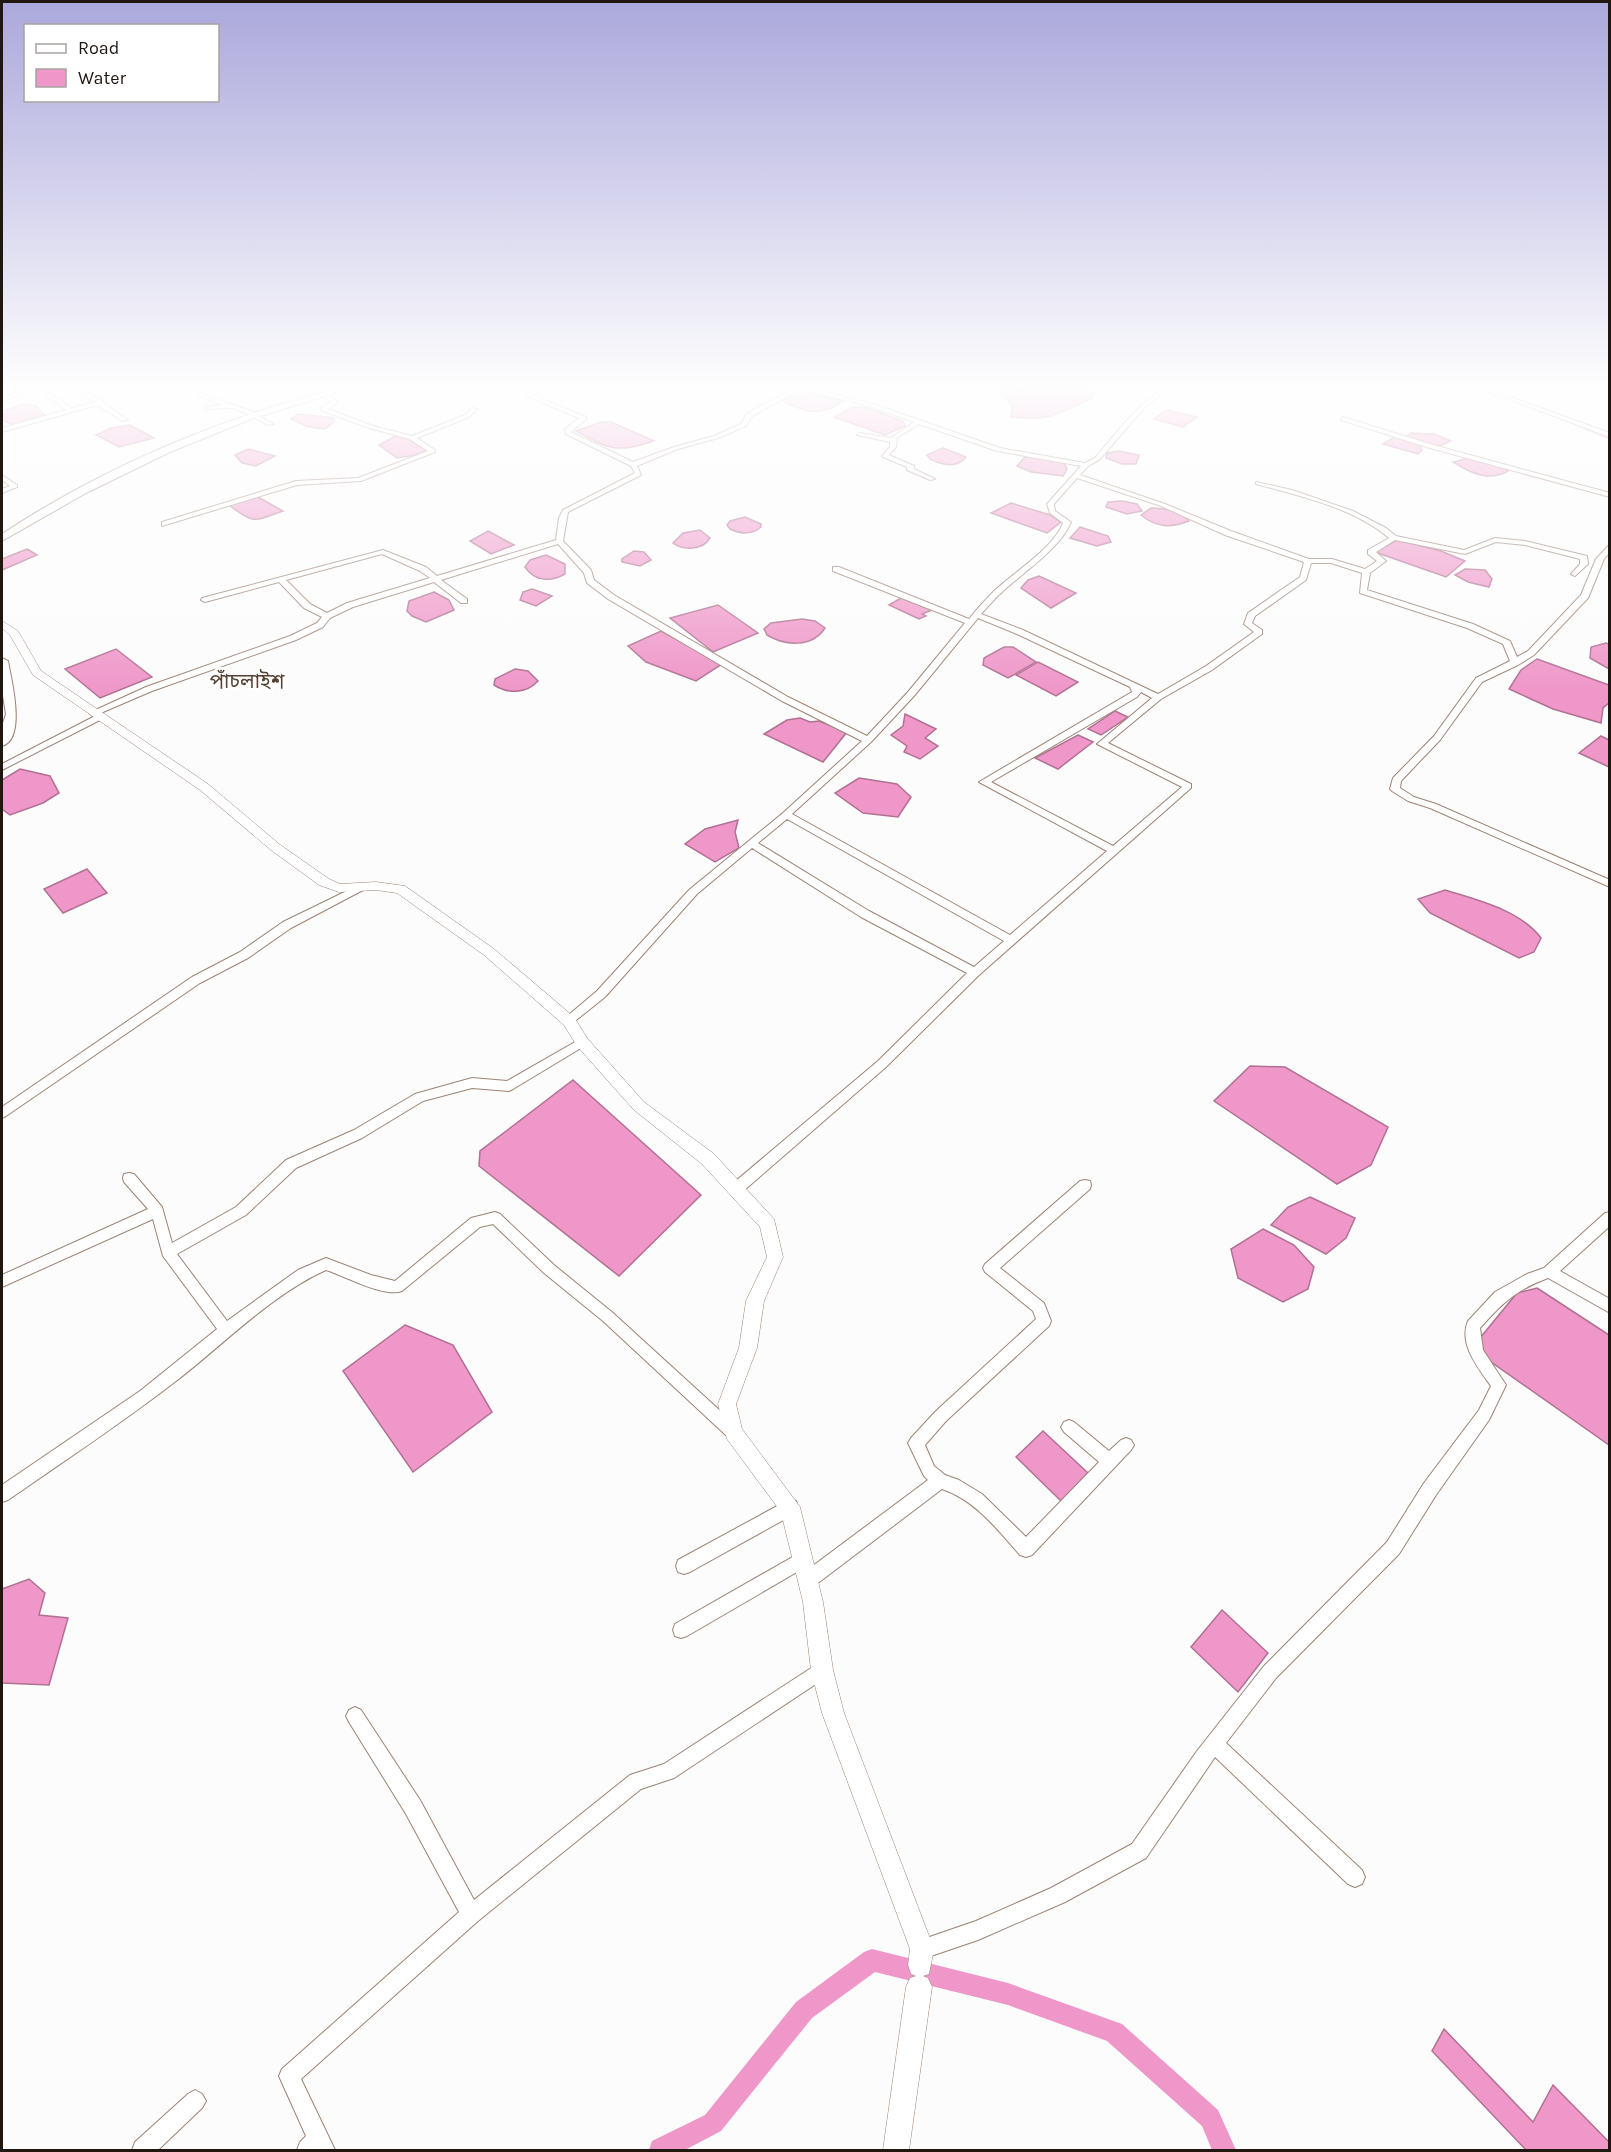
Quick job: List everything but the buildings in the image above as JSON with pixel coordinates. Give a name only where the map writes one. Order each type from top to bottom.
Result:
[{"type":"main road","points":[[2,532],[76,490]]},
{"type":"main road","points":[[2,538],[85,490]]},
{"type":"main road","points":[[2,661],[12,714],[2,742]]},
{"type":"street","points":[[165,524],[272,490]]},
{"type":"street","points":[[559,541],[562,534],[562,516],[565,512],[607,490]]},
{"type":"street","points":[[572,1018],[601,994],[693,892],[786,815],[868,740],[996,593],[1036,559],[1064,530],[1067,522],[1052,513],[1050,504],[1063,490]]},
{"type":"street","points":[[1120,490],[1163,505],[1228,533],[1308,561],[1332,561],[1366,572]]},
{"type":"street","points":[[1283,490],[1315,500],[1385,528],[1394,538],[1465,552],[1495,540],[1525,543],[1584,558],[1584,564],[1575,574]]},
{"type":"street","points":[[1594,490],[1610,495]]},
{"type":"street","points":[[1394,538],[1371,552],[1382,561],[1366,572],[1363,591],[1461,623],[1507,643],[1515,663]]},
{"type":"street","points":[[2,767],[96,715],[149,689],[293,638],[320,625],[327,616],[350,604],[559,541]]},
{"type":"street","points":[[559,541],[568,554],[588,572],[590,581],[611,597],[785,699],[868,740]]},
{"type":"street","points":[[1610,546],[1600,559],[1585,596],[1532,653],[1479,680],[1437,738],[1396,780],[1395,789],[1411,799],[1433,806],[1610,884]]},
{"type":"street","points":[[205,600],[383,552],[423,569],[464,601]]},
{"type":"street","points":[[736,1190],[882,1064],[975,972],[1188,786],[1102,744],[1158,697],[1209,668],[1259,632],[1248,624],[1251,615],[1303,579],[1308,561]]},
{"type":"street","points":[[836,569],[973,619],[1020,632],[1158,697]]},
{"type":"street","points":[[280,579],[307,606],[327,616]]},
{"type":"street","points":[[2,624],[9,627],[18,638],[28,664],[96,715],[204,787],[275,848],[324,882],[339,888],[376,886],[399,889],[505,965],[569,1021],[582,1042],[639,1106],[708,1159],[768,1224],[775,1257],[755,1301],[748,1348],[727,1404],[734,1433]]},
{"type":"street","points":[[1114,852],[984,782],[1134,695],[1137,692],[1134,686]]},
{"type":"street","points":[[786,815],[1012,941]]},
{"type":"street","points":[[752,843],[865,914],[975,972]]},
{"type":"street","points":[[2,1113],[196,980],[244,955],[295,920],[359,888]]},
{"type":"street","points":[[168,1252],[241,1211],[291,1164],[358,1134],[419,1097],[472,1083],[509,1086],[582,1042]]},
{"type":"street","points":[[129,1178],[157,1211],[168,1252],[226,1330]]},
{"type":"street","points":[[1085,1185],[990,1268],[1040,1307],[1044,1321],[941,1416],[916,1443],[929,1471],[940,1481],[960,1486],[994,1513],[1026,1549],[1126,1445]]},
{"type":"street","points":[[2,1281],[157,1211]]},
{"type":"street","points":[[921,1967],[978,1930],[1048,1899],[1139,1851],[1214,1744],[1270,1672],[1394,1548],[1430,1489],[1484,1415],[1499,1386],[1476,1352],[1473,1326],[1500,1296],[1532,1278],[1549,1272],[1610,1217]]},
{"type":"street","points":[[2,1494],[152,1393],[188,1365],[226,1330],[303,1274],[326,1264],[357,1273],[375,1285],[397,1287],[476,1222],[495,1218],[549,1269],[608,1317],[734,1433],[790,1507],[808,1580],[822,1670],[833,1713],[921,1967],[896,2151]]},
{"type":"street","points":[[1549,1272],[1610,1307]]},
{"type":"street","points":[[1070,1427],[1110,1462]]},
{"type":"street","points":[[808,1580],[940,1481]]},
{"type":"street","points":[[684,1566],[790,1507]]},
{"type":"street","points":[[681,1630],[803,1559]]},
{"type":"street","points":[[317,2147],[289,2076],[471,1914],[636,1781],[668,1772],[822,1670]]},
{"type":"street","points":[[355,1716],[413,1807],[471,1914]]},
{"type":"street","points":[[1214,1744],[1355,1877]]},
{"type":"street","points":[[143,2151],[195,2101]]},
{"type":"water","points":[[256,496],[283,511],[255,519],[244,516],[229,505]]},
{"type":"water","points":[[1122,501],[1137,504],[1142,511],[1127,514],[1106,507],[1108,502]]},
{"type":"water","points":[[1011,503],[1050,515],[1061,522],[1047,533],[991,513]]},
{"type":"water","points":[[1151,508],[1171,511],[1189,521],[1170,526],[1158,524],[1141,515]]},
{"type":"water","points":[[745,517],[761,524],[761,527],[742,533],[730,529],[727,525],[730,521]]},
{"type":"water","points":[[1080,527],[1108,536],[1111,542],[1097,546],[1070,538]]},
{"type":"water","points":[[700,530],[710,538],[703,545],[687,548],[673,543],[683,533]]},
{"type":"water","points":[[488,531],[514,545],[491,554],[470,541]]},
{"type":"water","points":[[1397,540],[1441,551],[1465,561],[1446,577],[1375,552]]},
{"type":"water","points":[[27,549],[37,555],[2,570],[2,559]]},
{"type":"water","points":[[634,551],[644,552],[651,560],[640,566],[622,562],[622,559]]},
{"type":"water","points":[[546,555],[565,564],[565,574],[549,579],[538,578],[525,567],[530,560]]},
{"type":"water","points":[[1465,569],[1485,570],[1492,579],[1489,587],[1468,582],[1455,575]]},
{"type":"water","points":[[1039,576],[1076,593],[1051,608],[1021,588],[1028,580]]},
{"type":"water","points":[[532,589],[552,596],[536,606],[520,600],[523,592]]},
{"type":"water","points":[[434,592],[449,600],[454,610],[426,622],[412,616],[407,611],[409,601]]},
{"type":"water","points":[[901,598],[932,610],[922,614],[926,616],[919,619],[889,605]]},
{"type":"water","points":[[718,605],[758,633],[713,652],[670,618]]},
{"type":"water","points":[[802,619],[815,621],[825,628],[813,639],[798,643],[774,639],[767,635],[764,629],[771,623]]},
{"type":"water","points":[[661,631],[722,664],[696,681],[646,662],[628,646]]},
{"type":"water","points":[[1609,644],[1609,669],[1590,658],[1591,647]]},
{"type":"water","points":[[1004,647],[1013,647],[1036,662],[1008,678],[983,665],[984,658]]},
{"type":"water","points":[[116,649],[152,677],[100,698],[65,669]]},
{"type":"water","points":[[1537,659],[1609,685],[1609,703],[1603,708],[1601,723],[1553,709],[1509,689],[1521,670]]},
{"type":"water","points":[[1038,662],[1078,682],[1056,696],[1016,675]]},
{"type":"water","points":[[515,669],[528,671],[538,681],[528,688],[517,691],[505,690],[494,685],[495,679]]},
{"type":"water","points":[[1115,711],[1128,717],[1101,735],[1088,729]]},
{"type":"water","points":[[905,714],[936,729],[925,738],[938,746],[920,759],[904,752],[907,746],[891,735],[903,726]]},
{"type":"water","points":[[800,718],[810,722],[819,721],[847,732],[823,762],[764,734],[787,720]]},
{"type":"water","points":[[1078,735],[1093,742],[1058,769],[1035,758]]},
{"type":"water","points":[[1601,736],[1609,740],[1609,767],[1579,753]]},
{"type":"water","points":[[20,769],[50,776],[59,793],[43,803],[10,815],[2,809],[2,780]]},
{"type":"water","points":[[859,778],[897,784],[911,797],[898,817],[863,813],[835,793]]},
{"type":"water","points":[[738,820],[735,832],[739,848],[715,862],[685,844],[705,829]]},
{"type":"water","points":[[87,869],[107,893],[63,913],[44,889]]},
{"type":"water","points":[[1445,890],[1497,907],[1522,920],[1541,938],[1534,952],[1519,958],[1430,913],[1418,899]]},
{"type":"water","points":[[1250,1066],[1285,1067],[1388,1127],[1371,1165],[1337,1184],[1214,1101]]},
{"type":"water","points":[[573,1080],[701,1195],[619,1276],[479,1166],[480,1151]]},
{"type":"water","points":[[1310,1197],[1355,1218],[1346,1238],[1326,1254],[1271,1225],[1288,1207]]},
{"type":"water","points":[[1263,1229],[1294,1245],[1314,1267],[1308,1289],[1283,1302],[1238,1278],[1231,1249]]},
{"type":"water","points":[[1537,1288],[1609,1335],[1609,1445],[1484,1357],[1480,1338],[1517,1293]]},
{"type":"water","points":[[405,1325],[453,1345],[492,1412],[413,1472],[343,1371]]},
{"type":"water","points":[[1043,1431],[1088,1473],[1061,1501],[1016,1457]]},
{"type":"water","points":[[29,1579],[45,1593],[39,1615],[68,1618],[49,1685],[2,1683],[2,1589]]},
{"type":"water","points":[[1222,1610],[1268,1653],[1238,1692],[1191,1647]]},
{"type":"water","points":[[1444,2029],[1533,2122],[1553,2085],[1609,2142],[1609,2150],[1526,2150],[1432,2051]]},
{"type":"waterway","points":[[661,2150],[713,2123],[804,2010],[872,1960],[1008,1994],[1114,2032],[1210,2118],[1224,2150]]},
{"type":"district","name":"পাঁচলাইশ","points":[[247,681]]}]
